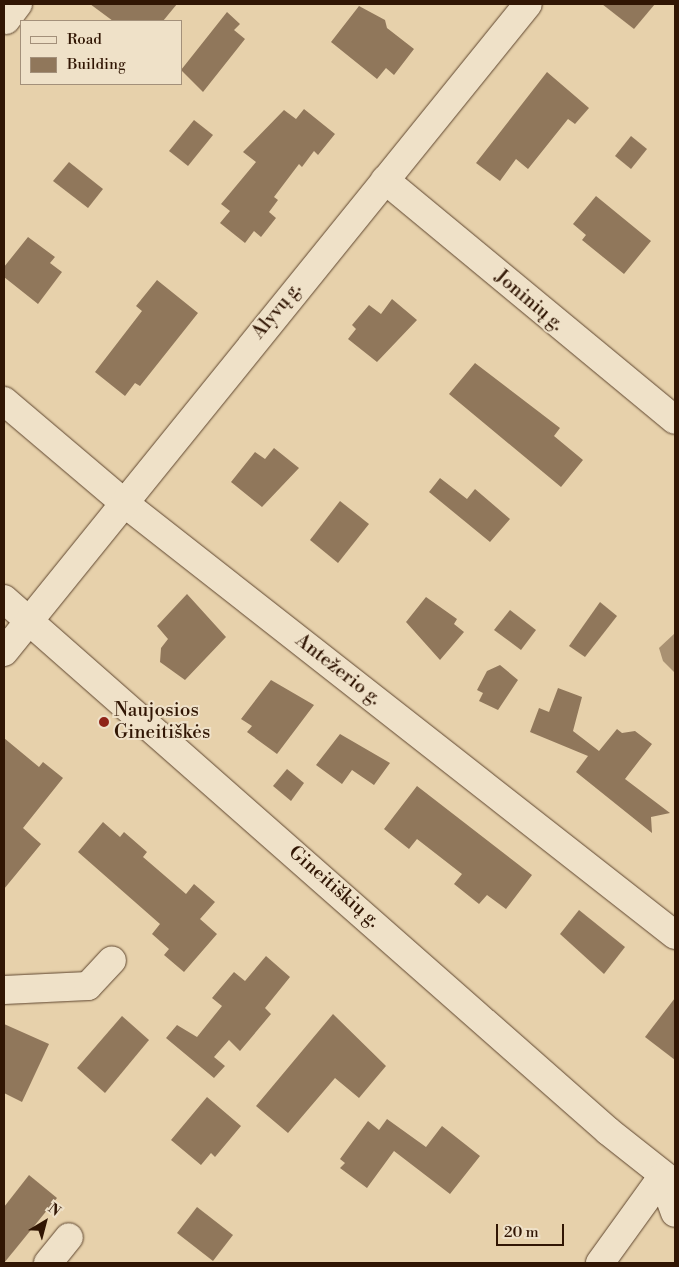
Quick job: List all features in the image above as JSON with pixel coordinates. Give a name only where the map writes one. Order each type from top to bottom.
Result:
[{"type":"street","name":"Alyvų g.","points":[[4,652],[123,502],[528,4]]},
{"type":"street","name":"Joninių g.","points":[[385,180],[675,420]]},
{"type":"street","name":"Antežerio g.","points":[[4,401],[123,502],[675,935]]},
{"type":"street","name":"Gineitiškių g.","points":[[4,599],[669,1181]]},
{"type":"street","points":[[4,990],[88,986],[112,960]]},
{"type":"street","points":[[669,1181],[675,1213]]},
{"type":"street","points":[[600,1263],[669,1181]]},
{"type":"street","points":[[48,1263],[69,1237]]},
{"type":"shaded area","points":[[675,633],[675,673],[663,661],[659,648]]},
{"type":"building","points":[[90,4],[177,4],[164,20],[112,20]]},
{"type":"building","points":[[602,4],[655,4],[634,29]]},
{"type":"building","points":[[359,6],[385,20],[387,28],[414,49],[394,75],[386,68],[377,79],[331,42]]},
{"type":"building","points":[[227,12],[240,24],[234,30],[245,39],[203,92],[182,71]]},
{"type":"building","points":[[547,72],[589,108],[575,124],[568,119],[528,169],[516,159],[500,181],[476,163]]},
{"type":"building","points":[[304,109],[335,134],[318,155],[314,151],[302,167],[299,164],[274,197],[278,200],[269,212],[276,218],[261,237],[254,231],[245,243],[220,223],[230,211],[221,204],[256,162],[243,152],[284,110],[296,119]]},
{"type":"building","points":[[194,120],[213,135],[188,166],[169,151]]},
{"type":"building","points":[[631,136],[647,149],[631,169],[615,156]]},
{"type":"building","points":[[69,162],[103,189],[88,208],[53,181]]},
{"type":"building","points":[[596,196],[651,241],[624,274],[582,240],[586,235],[573,224]]},
{"type":"building","points":[[28,237],[55,257],[50,263],[62,272],[38,304],[4,277],[4,267]]},
{"type":"building","points":[[157,280],[198,313],[140,386],[135,383],[125,396],[95,372],[142,311],[136,306]]},
{"type":"building","points":[[392,299],[417,320],[377,362],[348,339],[356,329],[352,325],[369,305],[381,314]]},
{"type":"building","points":[[475,363],[560,428],[554,436],[583,460],[561,487],[449,394]]},
{"type":"building","points":[[274,448],[299,468],[262,507],[231,482],[255,452],[265,459]]},
{"type":"building","points":[[440,478],[467,499],[475,489],[510,519],[490,542],[429,492]]},
{"type":"building","points":[[340,501],[369,524],[338,563],[310,540]]},
{"type":"building","points":[[187,594],[226,637],[185,680],[160,662],[161,648],[168,639],[157,626]]},
{"type":"building","points":[[426,597],[457,619],[454,624],[464,632],[440,660],[406,622]]},
{"type":"building","points":[[600,602],[617,616],[585,657],[569,646]]},
{"type":"building","points":[[510,610],[536,630],[521,650],[494,630]]},
{"type":"building","points":[[500,665],[518,680],[498,710],[479,701],[483,693],[477,690],[487,671]]},
{"type":"building","points":[[271,680],[314,705],[277,754],[247,732],[252,726],[241,719]]},
{"type":"building","points":[[558,688],[582,697],[573,731],[599,751],[617,729],[622,733],[635,731],[652,744],[625,779],[670,813],[651,817],[652,833],[576,772],[588,756],[530,732],[539,708],[549,712]]},
{"type":"building","points":[[340,734],[390,763],[374,785],[352,770],[342,784],[316,765]]},
{"type":"building","points":[[4,738],[39,767],[43,762],[63,778],[23,828],[41,844],[4,889]]},
{"type":"building","points":[[287,769],[304,783],[291,801],[273,786]]},
{"type":"building","points":[[417,786],[532,875],[506,909],[487,895],[479,904],[454,884],[462,874],[417,839],[409,849],[384,829]]},
{"type":"building","points":[[103,822],[120,837],[124,832],[147,852],[143,857],[186,894],[194,884],[215,902],[200,919],[217,934],[184,972],[164,955],[169,949],[152,934],[160,924],[78,852]]},
{"type":"building","points":[[579,910],[625,947],[604,974],[560,934]]},
{"type":"building","points":[[266,956],[290,977],[265,1008],[271,1014],[240,1051],[229,1040],[214,1057],[225,1066],[214,1078],[166,1038],[177,1025],[197,1037],[222,1006],[212,998],[234,972],[245,981]]},
{"type":"building","points":[[675,998],[675,1060],[645,1037]]},
{"type":"building","points":[[333,1014],[386,1066],[359,1098],[335,1078],[288,1133],[256,1106]]},
{"type":"building","points":[[122,1016],[149,1040],[105,1093],[77,1068]]},
{"type":"building","points":[[4,1024],[49,1044],[22,1102],[4,1093]]},
{"type":"building","points":[[207,1097],[241,1126],[215,1157],[211,1153],[201,1165],[171,1140]]},
{"type":"building","points":[[387,1119],[426,1147],[442,1126],[480,1156],[450,1194],[394,1151],[367,1188],[340,1168],[345,1163],[340,1159],[368,1121],[379,1130]]},
{"type":"building","points":[[29,1175],[57,1198],[4,1263],[4,1207]]},
{"type":"building","points":[[197,1207],[233,1235],[213,1261],[177,1233]]},
{"type":"place","name":"Naujosios Gineitiškės","points":[[104,722]]}]
